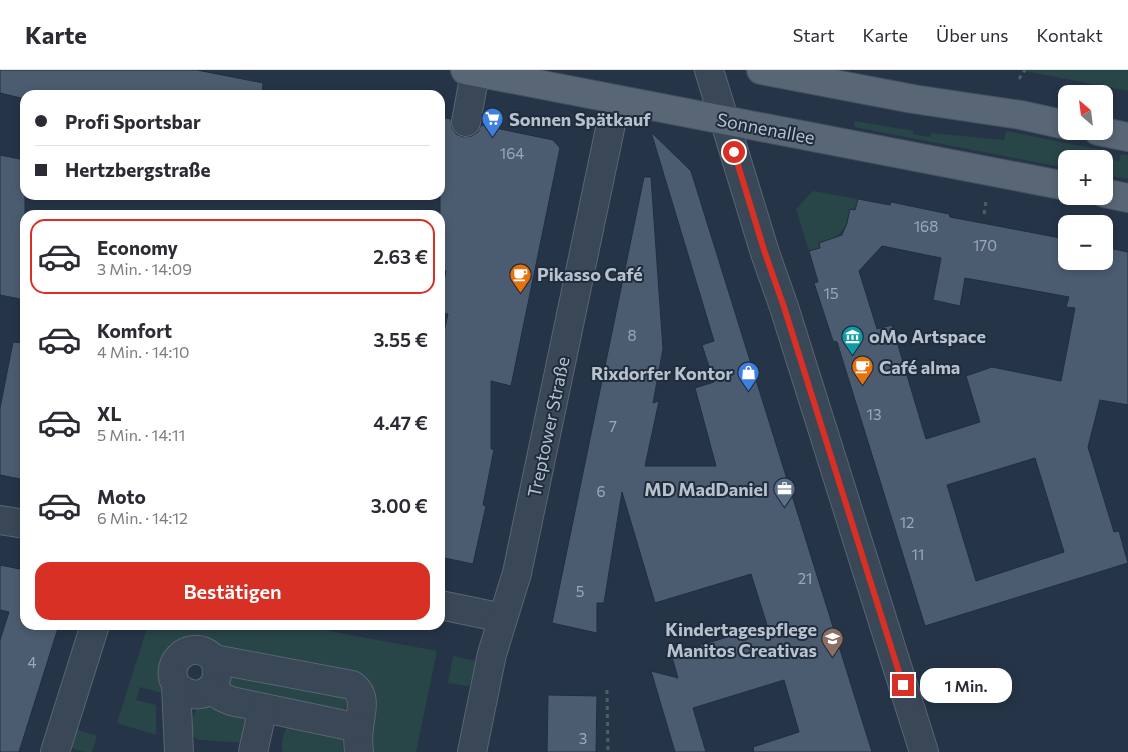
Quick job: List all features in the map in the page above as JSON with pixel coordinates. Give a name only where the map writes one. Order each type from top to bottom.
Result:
[{"type":"main road","points":[[761,70],[913,99],[1021,115],[1058,123]]},
{"type":"main road","name":"Sonnenallee","points":[[470,71],[1058,184]]},
{"type":"main road","points":[[1113,134],[1128,137]]},
{"type":"main road","points":[[1113,195],[1128,198]]},
{"type":"street","points":[[709,70],[765,253],[784,307],[924,752]]},
{"type":"street","points":[[466,122],[470,71]]},
{"type":"street","name":"Treptower Straße","points":[[472,752],[486,678],[517,573],[616,100]]},
{"type":"street","points":[[0,520],[20,523]]},
{"type":"street","points":[[445,606],[503,618]]},
{"type":"street","points":[[55,752],[93,630]]},
{"type":"street","points":[[179,752],[176,685],[172,672],[173,666],[180,655],[192,650],[204,651],[214,659],[352,685],[357,688],[362,700],[359,740],[270,709],[222,697],[210,689]]},
{"type":"street","points":[[176,685],[181,690],[192,694],[199,694],[210,689],[217,678],[218,671],[214,659]]},
{"type":"street","points":[[253,752],[270,709]]},
{"type":"street","points":[[270,709],[270,752]]},
{"type":"path","points":[[1019,79],[1025,70]]},
{"type":"path","points":[[984,214],[986,201]]},
{"type":"path","points":[[607,690],[608,752]]},
{"type":"green space","points":[[1020,70],[1128,70],[1128,91],[1113,88],[1113,85],[1097,85]]},
{"type":"green space","points":[[855,121],[913,131],[913,134],[930,137],[931,133],[1004,140],[1006,131],[1101,150],[1058,150],[1058,166],[854,127]]},
{"type":"green space","points":[[1121,154],[1128,155],[1128,179],[1113,176],[1113,160],[1119,161]]},
{"type":"green space","points":[[813,191],[858,199],[855,211],[850,210],[841,233],[819,243],[820,248],[809,251],[796,209]]},
{"type":"green space","points":[[146,630],[324,630],[437,651],[416,752],[367,752],[371,703],[207,644],[165,694],[140,687],[136,700],[156,705],[156,735],[117,723]]},
{"type":"green space","points":[[453,656],[476,661],[470,685],[448,683]]},
{"type":"green space","points":[[229,676],[346,697],[348,702],[345,709],[340,711],[297,702],[228,686]]},
{"type":"green space","points":[[211,705],[221,713],[246,717],[242,743],[197,739],[193,736],[191,723],[197,709],[199,706]]},
{"type":"green space","points":[[289,726],[342,737],[343,752],[283,752],[283,738]]},
{"type":"green space","points":[[70,727],[97,736],[92,752],[84,752],[67,747]]},
{"type":"building","points":[[0,70],[197,70],[263,83],[262,90],[20,90],[20,98],[0,93]]},
{"type":"building","points":[[445,118],[451,119],[452,128],[456,134],[463,137],[472,136],[478,132],[481,125],[553,140],[560,148],[511,386],[491,381],[491,449],[494,449],[483,505],[486,506],[473,564],[445,558],[445,328],[448,314],[445,314],[445,210],[440,210],[440,200],[445,200]]},
{"type":"building","points":[[651,132],[691,171],[872,752],[754,752],[753,747],[799,732],[784,680],[693,708],[706,752],[675,752],[651,671],[678,678],[671,654],[767,625],[751,574],[655,603],[622,492],[604,603],[597,603],[597,633],[552,623],[644,177],[651,177],[663,349],[653,403],[659,401],[645,466],[716,466],[695,388],[714,382],[702,345],[714,341]]},
{"type":"building","points":[[0,155],[20,159],[20,200],[25,200],[25,210],[20,210],[20,299],[0,295]]},
{"type":"building","points":[[858,199],[890,205],[891,202],[949,214],[950,217],[1058,237],[1058,270],[1113,270],[1113,249],[1128,252],[1128,405],[1100,400],[1088,447],[1114,532],[1119,531],[1128,563],[925,626],[837,342],[833,341],[814,283],[818,282],[809,251],[820,248],[819,243],[842,235],[850,209],[855,210]],"holes":[[[882,246],[941,258],[933,300],[960,306],[965,278],[1069,297],[1066,307],[1075,308],[1061,381],[992,367],[966,376],[980,422],[926,439],[892,325],[877,329],[859,271]],[[1035,458],[1064,552],[976,581],[947,485]]]},
{"type":"building","points":[[13,342],[20,343],[20,479],[0,475],[0,408]]},
{"type":"building","points":[[0,565],[20,569],[20,630],[57,630],[19,752],[0,752],[0,640],[9,612],[0,610]]},
{"type":"building","points":[[548,695],[597,696],[596,752],[547,752]]},
{"type":"place","name":"Sonnen Spätkauf","points":[[493,138]]},
{"type":"place","name":"Pikasso Café","points":[[521,293]]},
{"type":"place","name":"oMo Artspace","points":[[853,355]]},
{"type":"place","name":"Café alma","points":[[863,386]]},
{"type":"place","name":"Rixdorfer Kontor","points":[[749,392]]},
{"type":"place","name":"MD MadDaniel","points":[[784,508]]},
{"type":"place","name":"Kindertagespflege Manitos Creativas","points":[[833,658]]},
{"type":"route","points":[[734,152],[903,685]]}]
